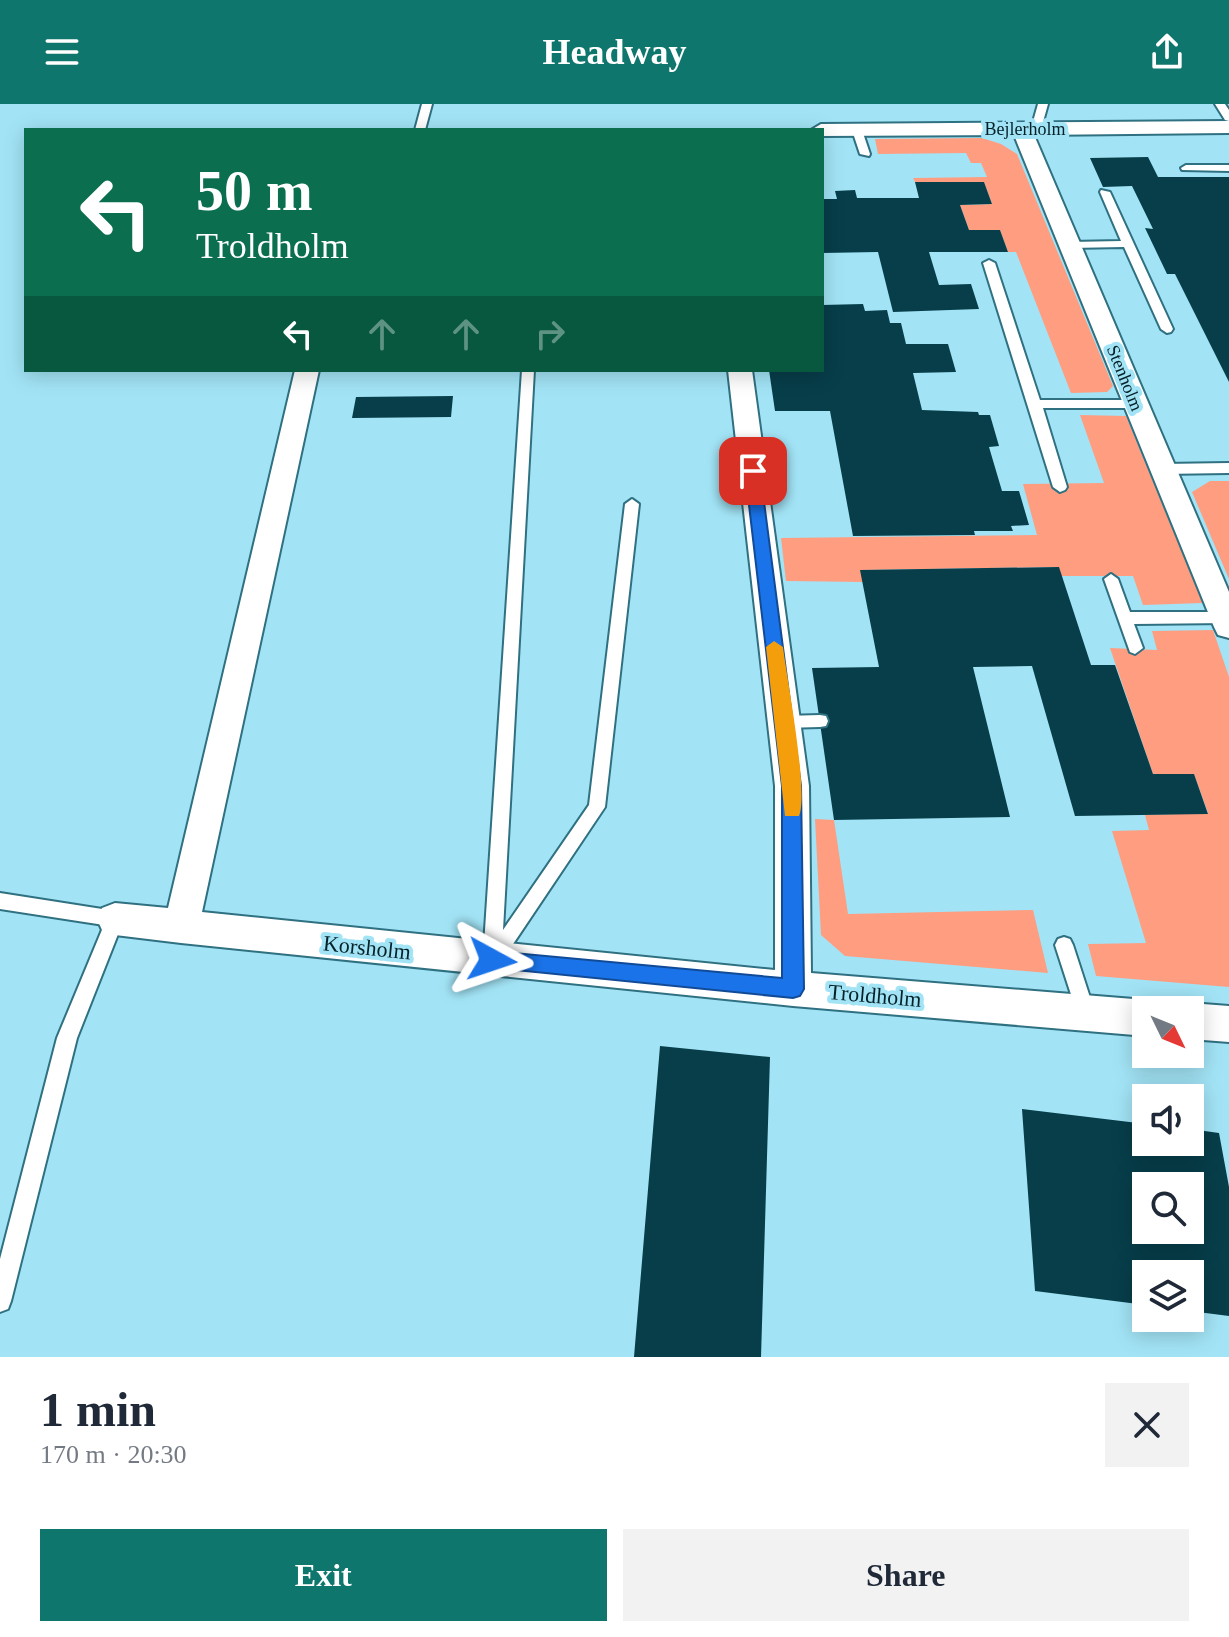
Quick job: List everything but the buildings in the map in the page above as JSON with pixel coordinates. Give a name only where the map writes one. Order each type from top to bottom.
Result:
[{"type":"street","name":"Bejlerholm","points":[[824,130],[1229,127]]},
{"type":"street","name":"Stenholm","points":[[1029,129],[1070,245],[1162,469],[1226,611]]},
{"type":"street","points":[[181,927],[307,372]]},
{"type":"street","points":[[740,372],[765,472],[780,614],[784,722],[792,786],[793,989]]},
{"type":"street","name":"Korsholm","points":[[115,919],[793,989]]},
{"type":"street","name":"Troldholm","points":[[793,989],[1132,1017]]},
{"type":"street","points":[[1204,1022],[1229,1024]]},
{"type":"lane","points":[[421,128],[427,104]]},
{"type":"lane","points":[[1029,129],[1043,104]]},
{"type":"lane","points":[[1220,104],[1229,118]]},
{"type":"lane","points":[[857,130],[865,154]]},
{"type":"lane","points":[[1186,168],[1229,168]]},
{"type":"lane","points":[[1105,192],[1167,329]]},
{"type":"lane","points":[[1070,245],[1128,244]]},
{"type":"lane","points":[[989,263],[1060,487]]},
{"type":"lane","points":[[492,960],[528,372]]},
{"type":"lane","points":[[1035,404],[1135,404]]},
{"type":"lane","points":[[1162,469],[1229,468]]},
{"type":"lane","points":[[492,960],[597,807],[632,504]]},
{"type":"lane","points":[[1111,579],[1135,648]]},
{"type":"lane","points":[[1124,618],[1226,611]]},
{"type":"lane","points":[[784,722],[820,721]]},
{"type":"lane","points":[[0,901],[115,919],[67,1038],[0,1301]]},
{"type":"lane","points":[[1064,945],[1086,1013]]},
{"type":"shaded area","points":[[982,138],[1001,144],[1017,154],[1113,386],[1107,392],[1071,393],[1016,252],[1008,252],[1000,230],[969,230],[960,205],[992,204],[984,182],[915,182],[913,178],[987,177],[981,163],[971,163],[966,153],[878,154],[875,139]]},
{"type":"shaded area","points":[[1080,415],[1126,416],[1203,603],[1143,605],[1133,576],[1061,576],[1058,567],[861,570],[863,582],[786,581],[781,538],[1037,535],[1023,484],[1104,483]]},
{"type":"shaded area","points":[[1210,481],[1229,481],[1229,579],[1192,492]]},
{"type":"shaded area","points":[[1213,630],[1229,677],[1229,987],[1096,976],[1088,944],[1146,943],[1112,831],[1149,830],[1145,815],[1208,813],[1194,774],[1153,774],[1110,648],[1157,650],[1152,631]]},
{"type":"shaded area","points":[[815,819],[834,820],[848,914],[1033,910],[1048,973],[845,956],[821,935]]},
{"type":"slow traffic","points":[[774,647],[792,786],[792,811]]},
{"type":"route","points":[[492,960],[793,989],[792,786],[753,471]]}]
